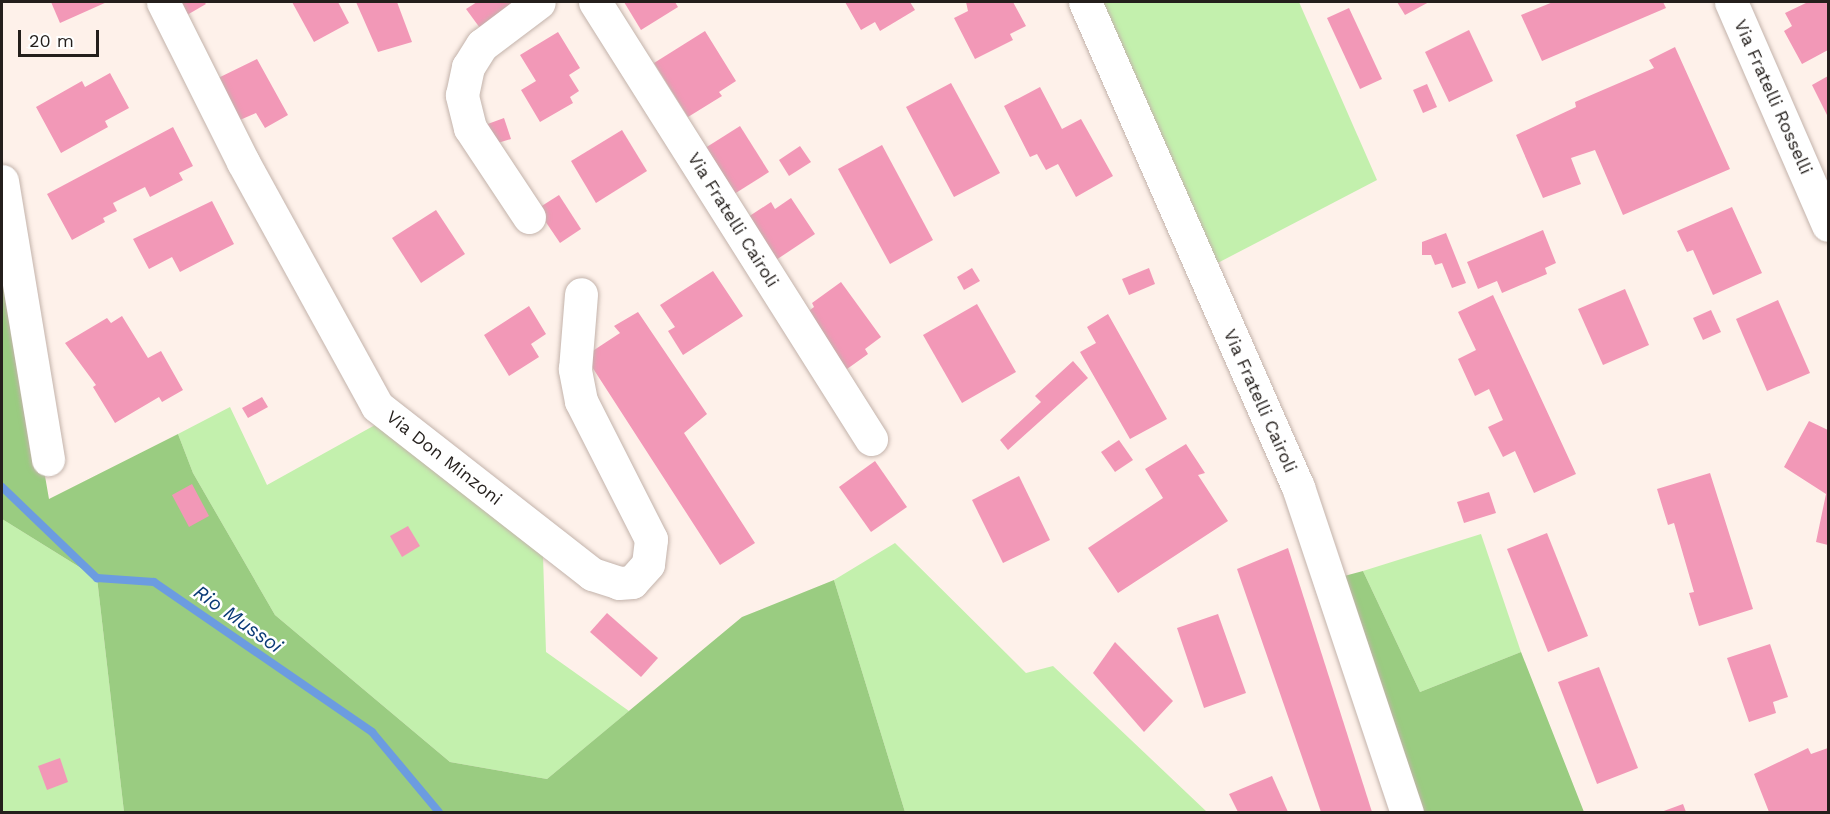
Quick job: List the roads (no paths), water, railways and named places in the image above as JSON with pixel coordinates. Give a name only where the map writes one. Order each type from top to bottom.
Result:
[{"type":"street","name":"Via Don Minzoni","points":[[163,2],[243,162],[376,406],[592,574],[619,584],[632,582],[648,564],[651,539],[581,401],[575,369],[581,294]]},
{"type":"street","points":[[529,217],[470,128],[463,109],[462,88],[468,67],[482,45],[539,2]]},
{"type":"street","name":"Via Fratelli Cairoli","points":[[595,2],[871,439]]},
{"type":"street","name":"Via Fratelli Cairoli","points":[[1085,2],[1298,487],[1407,813]]},
{"type":"street","name":"Via Fratelli Rosselli","points":[[1731,2],[1828,225]]},
{"type":"street","points":[[2,181],[48,459]]},
{"type":"waterway","name":"Rio Mussoi","points":[[2,487],[97,578],[154,582],[372,732],[439,812]]}]
